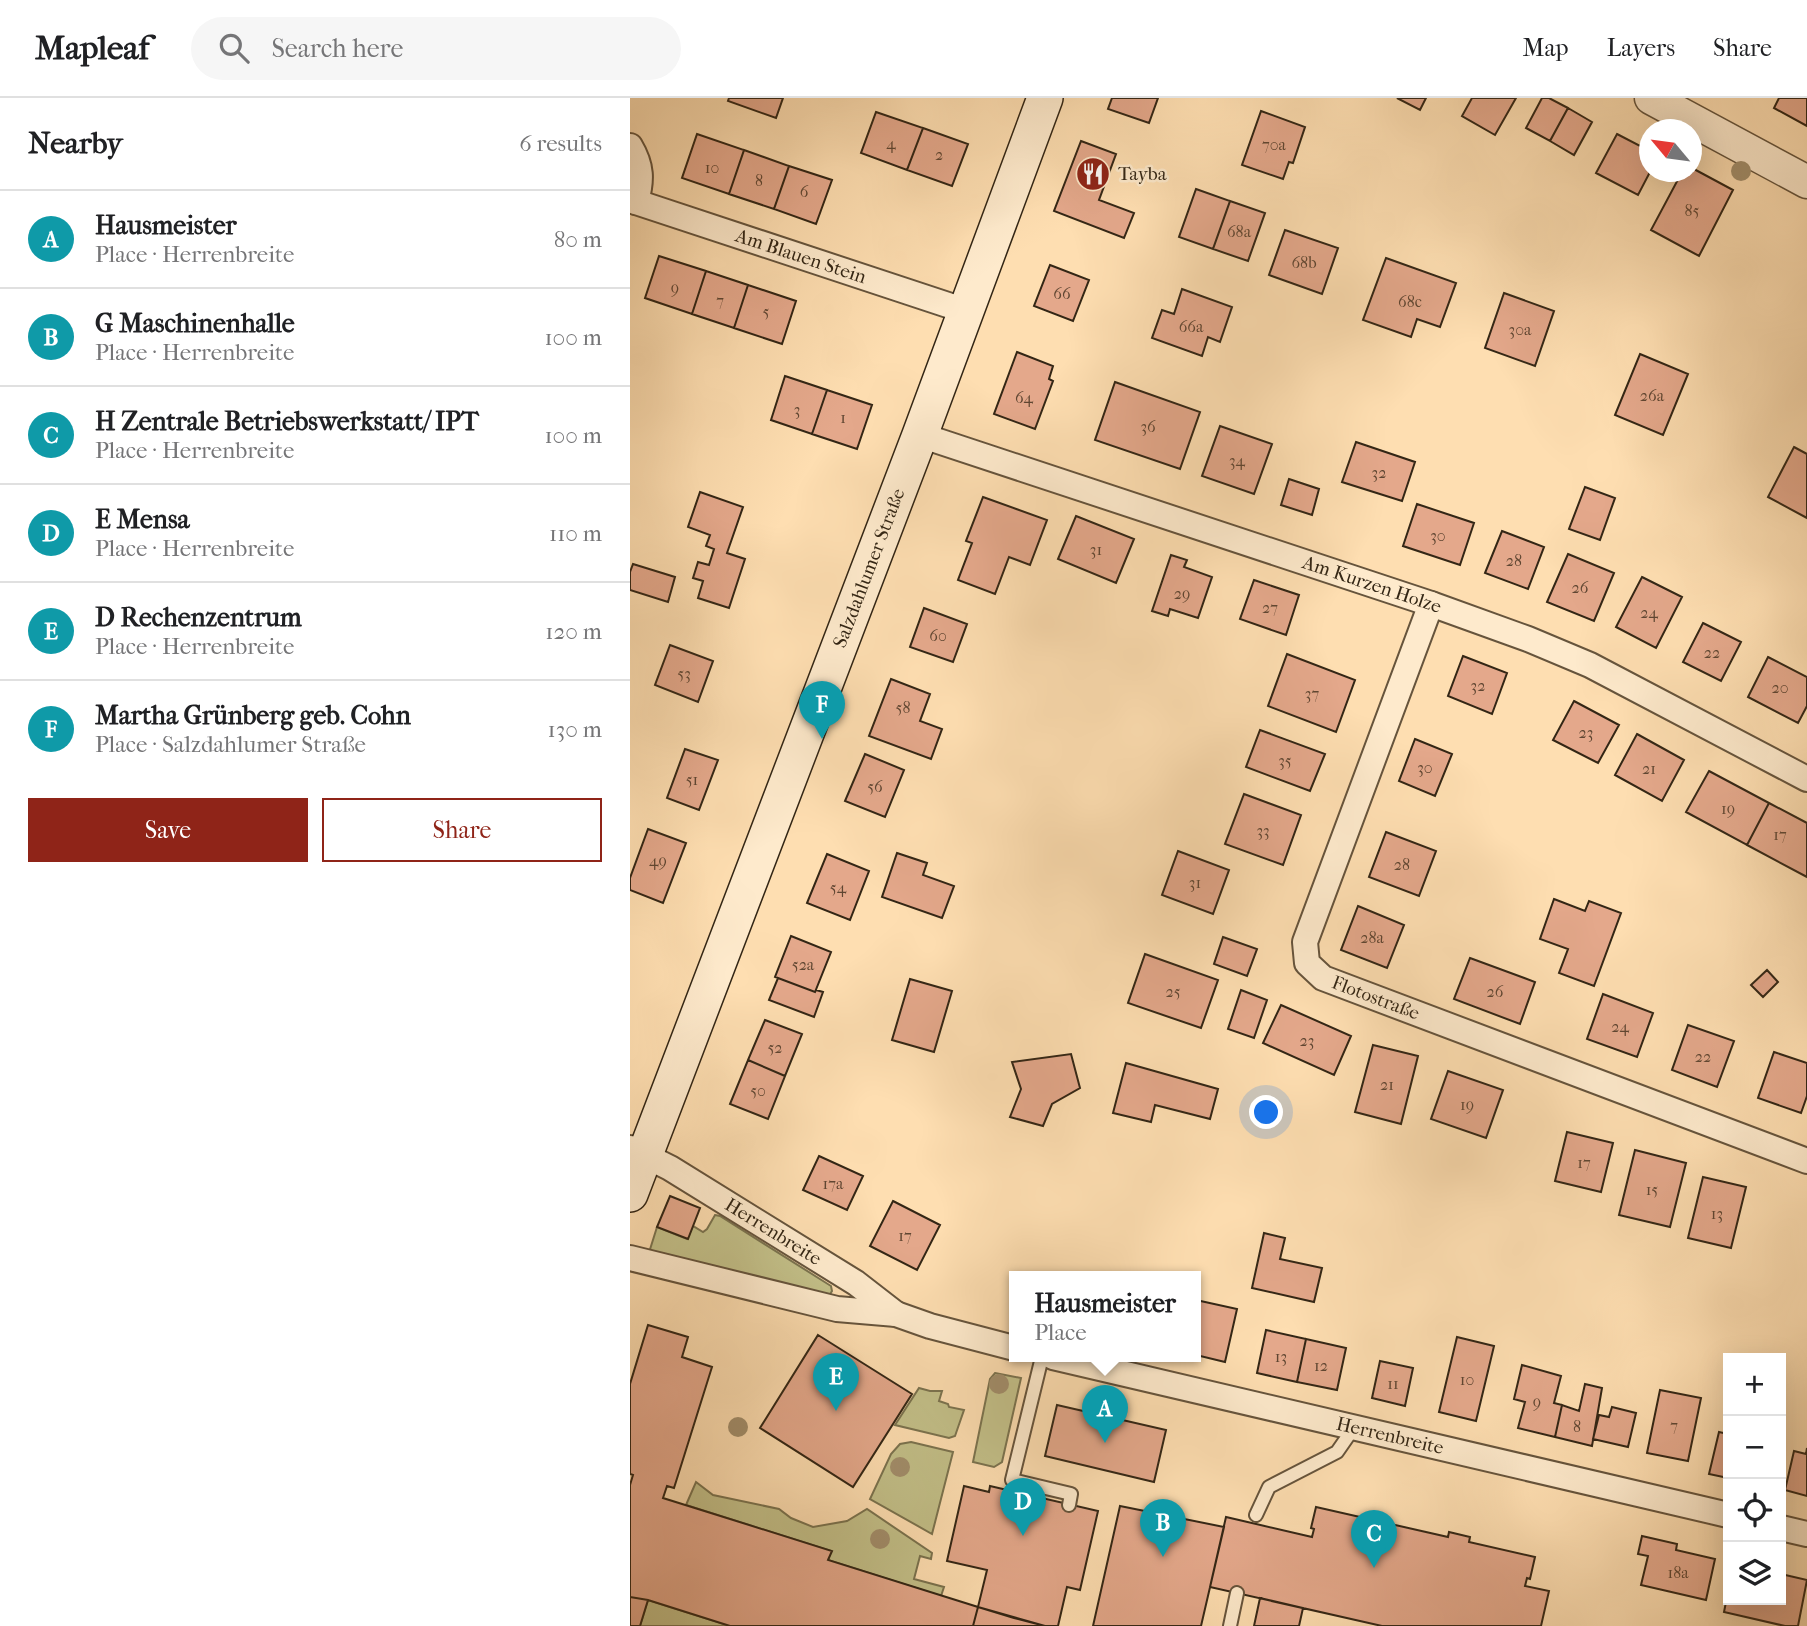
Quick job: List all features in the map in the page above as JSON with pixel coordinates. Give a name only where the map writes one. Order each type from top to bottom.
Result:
[{"type":"main road","name":"Salzdahlumer Straße","points":[[630,1194],[638,1152],[920,435],[1044,98]]},
{"type":"street","points":[[1651,98],[1807,182]]},
{"type":"street","name":"Am Blauen Stein","points":[[630,146],[640,166],[641,184],[633,201],[966,311]]},
{"type":"street","name":"Am Kurzen Holze","points":[[920,435],[1528,639],[1590,665],[1807,779]]},
{"type":"street","name":"Flotostraße","points":[[1430,604],[1305,942],[1307,963],[1323,978],[1807,1161]]},
{"type":"street","name":"Herrenbreite","points":[[638,1152],[670,1168],[856,1283],[896,1314]]},
{"type":"street","name":"Herrenbreite","points":[[630,1258],[837,1309],[896,1314],[1009,1347]]},
{"type":"street","name":"Herrenbreite","points":[[1074,1362],[1723,1515]]},
{"type":"street","points":[[1786,1529],[1807,1534]]},
{"type":"lane","points":[[1041,1362],[1012,1480],[1071,1494],[1069,1505]]},
{"type":"lane","points":[[1256,1515],[1269,1487],[1337,1452],[1353,1429]]},
{"type":"lane","points":[[1230,1626],[1237,1593]]},
{"type":"shaded area","points":[[715,1215],[831,1286],[829,1296],[647,1259],[657,1227],[687,1239],[693,1226],[703,1232]]},
{"type":"shaded area","points":[[995,1373],[1021,1378],[1002,1462],[994,1467],[973,1462],[990,1379]]},
{"type":"shaded area","points":[[919,1388],[942,1391],[939,1401],[949,1407],[964,1410],[955,1436],[949,1438],[895,1425]]},
{"type":"shaded area","points":[[911,1442],[953,1452],[932,1534],[870,1499],[891,1454],[900,1444]]},
{"type":"shaded area","points":[[696,1482],[713,1495],[779,1509],[791,1518],[813,1527],[847,1521],[867,1509],[932,1553],[931,1559],[920,1556],[914,1579],[944,1587],[941,1596],[828,1560],[831,1551],[686,1505]]},
{"type":"shaded area","points":[[648,1600],[730,1626],[640,1626]]},
{"type":"building","points":[[729,98],[783,98],[776,118],[728,101]]},
{"type":"building","points":[[1112,98],[1158,98],[1149,123],[1108,109]]},
{"type":"building","points":[[1397,98],[1426,98],[1420,110]]},
{"type":"building","points":[[1472,98],[1516,98],[1495,135],[1462,116]]},
{"type":"building","points":[[1542,98],[1549,98],[1568,108],[1550,141],[1526,128]]},
{"type":"building","points":[[1779,98],[1807,98],[1807,126],[1774,108]]},
{"type":"building","points":[[1568,108],[1592,122],[1574,155],[1550,141]]},
{"type":"building","points":[[1261,111],[1305,127],[1293,163],[1289,162],[1283,179],[1242,165]]},
{"type":"building","points":[[876,112],[923,128],[907,170],[861,153]]},
{"type":"building","points":[[923,128],[968,144],[952,186],[907,170]]},
{"type":"building","points":[[697,134],[744,150],[729,194],[682,178]]},
{"type":"building","points":[[1617,134],[1639,145],[1639,182],[1645,182],[1638,195],[1596,173]]},
{"type":"building","points":[[1081,141],[1116,154],[1099,200],[1134,213],[1124,238],[1054,211]]},
{"type":"building","points":[[744,150],[789,166],[774,209],[729,194]]},
{"type":"building","points":[[789,166],[832,180],[816,224],[774,209]]},
{"type":"building","points":[[1702,173],[1733,190],[1699,256],[1651,230],[1677,182],[1702,182]]},
{"type":"building","points":[[1196,189],[1230,201],[1213,249],[1179,237]]},
{"type":"building","points":[[1230,201],[1265,213],[1248,261],[1213,249]]},
{"type":"building","points":[[1285,230],[1338,248],[1322,294],[1269,275]]},
{"type":"building","points":[[659,256],[706,271],[692,314],[645,298]]},
{"type":"building","points":[[1386,258],[1456,283],[1440,327],[1417,319],[1411,337],[1363,320]]},
{"type":"building","points":[[1050,265],[1089,280],[1073,321],[1034,306]]},
{"type":"building","points":[[706,271],[748,285],[734,328],[692,314]]},
{"type":"building","points":[[748,285],[796,301],[782,344],[734,328]]},
{"type":"building","points":[[1182,289],[1232,307],[1220,342],[1208,337],[1202,356],[1152,338],[1162,310],[1174,314]]},
{"type":"building","points":[[1504,293],[1554,311],[1535,366],[1485,348]]},
{"type":"building","points":[[1017,352],[1053,366],[1049,379],[1053,381],[1035,429],[994,414]]},
{"type":"building","points":[[1640,354],[1688,374],[1663,435],[1615,415]]},
{"type":"building","points":[[785,376],[827,390],[812,434],[771,420]]},
{"type":"building","points":[[1115,382],[1200,412],[1180,469],[1095,440]]},
{"type":"building","points":[[827,390],[872,405],[857,449],[812,434]]},
{"type":"building","points":[[1220,426],[1272,444],[1254,494],[1202,476]]},
{"type":"building","points":[[1356,442],[1415,462],[1402,501],[1342,482]]},
{"type":"building","points":[[1794,447],[1807,454],[1807,518],[1768,497]]},
{"type":"building","points":[[1289,479],[1319,489],[1312,515],[1281,505]]},
{"type":"building","points":[[1585,487],[1615,498],[1600,540],[1569,529]]},
{"type":"building","points":[[700,492],[743,507],[727,553],[745,559],[729,608],[698,598],[703,581],[693,578],[698,562],[709,565],[714,549],[706,546],[710,535],[688,527]]},
{"type":"building","points":[[983,497],[1047,520],[1030,565],[1009,557],[995,594],[958,580],[972,543],[966,541]]},
{"type":"building","points":[[1417,504],[1474,523],[1460,565],[1403,546]]},
{"type":"building","points":[[1076,516],[1134,539],[1116,583],[1058,559]]},
{"type":"building","points":[[1502,531],[1544,547],[1528,589],[1485,573]]},
{"type":"building","points":[[1568,554],[1614,573],[1594,621],[1547,602]]},
{"type":"building","points":[[1171,555],[1187,560],[1184,567],[1212,577],[1198,618],[1170,609],[1168,616],[1152,611]]},
{"type":"building","points":[[633,564],[675,577],[668,602],[630,590]]},
{"type":"building","points":[[1642,577],[1682,597],[1656,648],[1616,627]]},
{"type":"building","points":[[1254,580],[1299,595],[1286,635],[1240,619]]},
{"type":"building","points":[[924,608],[967,624],[953,662],[910,647]]},
{"type":"building","points":[[1703,623],[1741,642],[1721,681],[1683,662]]},
{"type":"building","points":[[670,645],[713,661],[698,702],[655,685]]},
{"type":"building","points":[[1287,654],[1355,680],[1336,732],[1268,706]]},
{"type":"building","points":[[1463,656],[1507,673],[1492,714],[1448,696]]},
{"type":"building","points":[[1768,657],[1807,677],[1807,706],[1798,723],[1748,697]]},
{"type":"building","points":[[891,679],[930,694],[920,721],[942,729],[931,759],[869,736]]},
{"type":"building","points":[[1574,701],[1619,725],[1598,763],[1553,740]]},
{"type":"building","points":[[1260,730],[1325,754],[1310,791],[1246,767]]},
{"type":"building","points":[[1637,734],[1684,760],[1662,801],[1615,775]]},
{"type":"building","points":[[1415,739],[1452,754],[1435,796],[1399,781]]},
{"type":"building","points":[[685,749],[718,760],[699,810],[667,798]]},
{"type":"building","points":[[865,754],[904,770],[885,817],[845,801]]},
{"type":"building","points":[[1709,771],[1769,803],[1747,845],[1686,812]]},
{"type":"building","points":[[1244,794],[1301,815],[1283,865],[1225,844]]},
{"type":"building","points":[[1769,803],[1807,823],[1807,877],[1747,845]]},
{"type":"building","points":[[648,829],[686,843],[663,903],[630,890],[630,878]]},
{"type":"building","points":[[1386,832],[1436,851],[1419,896],[1369,877]]},
{"type":"building","points":[[1178,851],[1229,870],[1213,914],[1162,895]]},
{"type":"building","points":[[897,853],[927,863],[923,875],[954,886],[942,918],[882,897]]},
{"type":"building","points":[[827,854],[869,871],[850,920],[807,903]]},
{"type":"building","points":[[1554,899],[1585,911],[1589,901],[1621,913],[1594,986],[1559,973],[1568,949],[1540,939]]},
{"type":"building","points":[[1358,906],[1404,925],[1387,968],[1341,950]]},
{"type":"building","points":[[791,936],[831,952],[815,992],[775,977]]},
{"type":"building","points":[[1223,937],[1257,949],[1247,976],[1214,964]]},
{"type":"building","points":[[1145,954],[1218,980],[1201,1028],[1128,1003]]},
{"type":"building","points":[[1470,958],[1535,982],[1520,1024],[1454,999]]},
{"type":"building","points":[[1767,970],[1778,982],[1763,997],[1751,985]]},
{"type":"building","points":[[778,978],[815,992],[823,992],[814,1017],[769,1000]]},
{"type":"building","points":[[910,979],[952,991],[934,1052],[892,1040]]},
{"type":"building","points":[[1241,990],[1267,1000],[1254,1038],[1228,1029]]},
{"type":"building","points":[[1603,994],[1653,1013],[1637,1057],[1587,1039]]},
{"type":"building","points":[[1281,1005],[1351,1036],[1334,1075],[1263,1043]]},
{"type":"building","points":[[765,1020],[802,1034],[785,1076],[748,1060]]},
{"type":"building","points":[[1688,1025],[1734,1041],[1717,1087],[1672,1070]]},
{"type":"building","points":[[1373,1045],[1418,1056],[1401,1124],[1355,1112]]},
{"type":"building","points":[[1774,1052],[1807,1063],[1807,1096],[1801,1113],[1758,1098]]},
{"type":"building","points":[[1071,1054],[1080,1088],[1052,1104],[1043,1126],[1010,1117],[1021,1089],[1012,1062]]},
{"type":"building","points":[[748,1060],[785,1076],[768,1119],[730,1104]]},
{"type":"building","points":[[1126,1063],[1218,1089],[1210,1119],[1155,1105],[1151,1122],[1113,1113]]},
{"type":"building","points":[[1448,1071],[1503,1090],[1486,1138],[1431,1119]]},
{"type":"building","points":[[1567,1132],[1613,1143],[1601,1192],[1555,1181]]},
{"type":"building","points":[[1635,1150],[1686,1163],[1670,1227],[1619,1215]]},
{"type":"building","points":[[819,1156],[863,1176],[847,1210],[803,1190]]},
{"type":"building","points":[[1703,1177],[1746,1187],[1731,1248],[1688,1238]]},
{"type":"building","points":[[670,1196],[700,1208],[688,1239],[657,1227]]},
{"type":"building","points":[[893,1201],[940,1225],[917,1270],[870,1246]]},
{"type":"building","points":[[1264,1233],[1285,1238],[1280,1259],[1322,1268],[1314,1302],[1252,1288]]},
{"type":"building","points":[[1201,1301],[1237,1309],[1225,1362],[1201,1356]]},
{"type":"building","points":[[648,1325],[688,1337],[682,1357],[712,1367],[674,1488],[667,1486],[663,1498],[832,1551],[828,1560],[978,1607],[973,1626],[730,1626],[648,1600],[630,1597],[630,1485],[633,1475],[630,1474],[630,1384]]},
{"type":"building","points":[[1266,1330],[1306,1339],[1297,1382],[1257,1373]]},
{"type":"building","points":[[818,1335],[912,1394],[853,1487],[760,1428]]},
{"type":"building","points":[[1457,1337],[1494,1346],[1476,1421],[1439,1412]]},
{"type":"building","points":[[1306,1339],[1346,1348],[1337,1390],[1297,1382]]},
{"type":"building","points":[[1380,1361],[1413,1368],[1405,1406],[1372,1398]]},
{"type":"building","points":[[1522,1365],[1561,1376],[1554,1403],[1562,1405],[1555,1437],[1518,1428],[1525,1402],[1514,1399]]},
{"type":"building","points":[[1585,1384],[1602,1388],[1592,1446],[1555,1437],[1562,1405],[1579,1411]]},
{"type":"building","points":[[1660,1390],[1701,1398],[1688,1461],[1647,1453]]},
{"type":"building","points":[[1057,1405],[1166,1430],[1154,1482],[1045,1456]]},
{"type":"building","points":[[1612,1407],[1636,1413],[1628,1447],[1593,1439],[1599,1415],[1609,1417]]},
{"type":"building","points":[[1719,1432],[1723,1433],[1723,1477],[1709,1474]]},
{"type":"building","points":[[1807,1448],[1807,1496],[1786,1490],[1794,1451],[1806,1454]]},
{"type":"building","points":[[964,1486],[989,1492],[990,1486],[1098,1511],[1080,1590],[1067,1587],[1058,1626],[1045,1626],[978,1607],[987,1570],[947,1561]]},
{"type":"building","points":[[1120,1506],[1224,1527],[1201,1626],[1093,1626]]},
{"type":"building","points":[[1316,1507],[1448,1537],[1449,1532],[1470,1537],[1469,1542],[1535,1557],[1530,1579],[1527,1578],[1525,1586],[1549,1591],[1541,1626],[1382,1626],[1210,1587],[1226,1517],[1312,1537],[1314,1529],[1311,1528]]},
{"type":"building","points":[[1642,1536],[1677,1544],[1676,1550],[1715,1559],[1706,1600],[1641,1585],[1648,1556],[1638,1554]]},
{"type":"building","points":[[1786,1575],[1807,1580],[1798,1626],[1785,1626],[1724,1612],[1725,1605],[1786,1605]]},
{"type":"building","points":[[630,1597],[648,1600],[640,1626],[630,1626]]},
{"type":"building","points":[[1260,1598],[1303,1608],[1299,1626],[1254,1626]]},
{"type":"building","points":[[978,1607],[1014,1618],[1045,1626],[973,1626]]},
{"type":"place","name":"Tayba","points":[[1093,174]]},
{"type":"place","name":"Martha Grünberg geb. Cohn","points":[[822,739]]},
{"type":"place","name":"D Rechenzentrum","points":[[836,1411]]},
{"type":"place","name":"Hausmeister","points":[[1105,1443]]},
{"type":"place","name":"E Mensa","points":[[1023,1536]]},
{"type":"place","name":"G Maschinenhalle","points":[[1163,1557]]},
{"type":"place","name":"H Zentrale Betriebswerkstatt/ IPT","points":[[1374,1568]]}]
